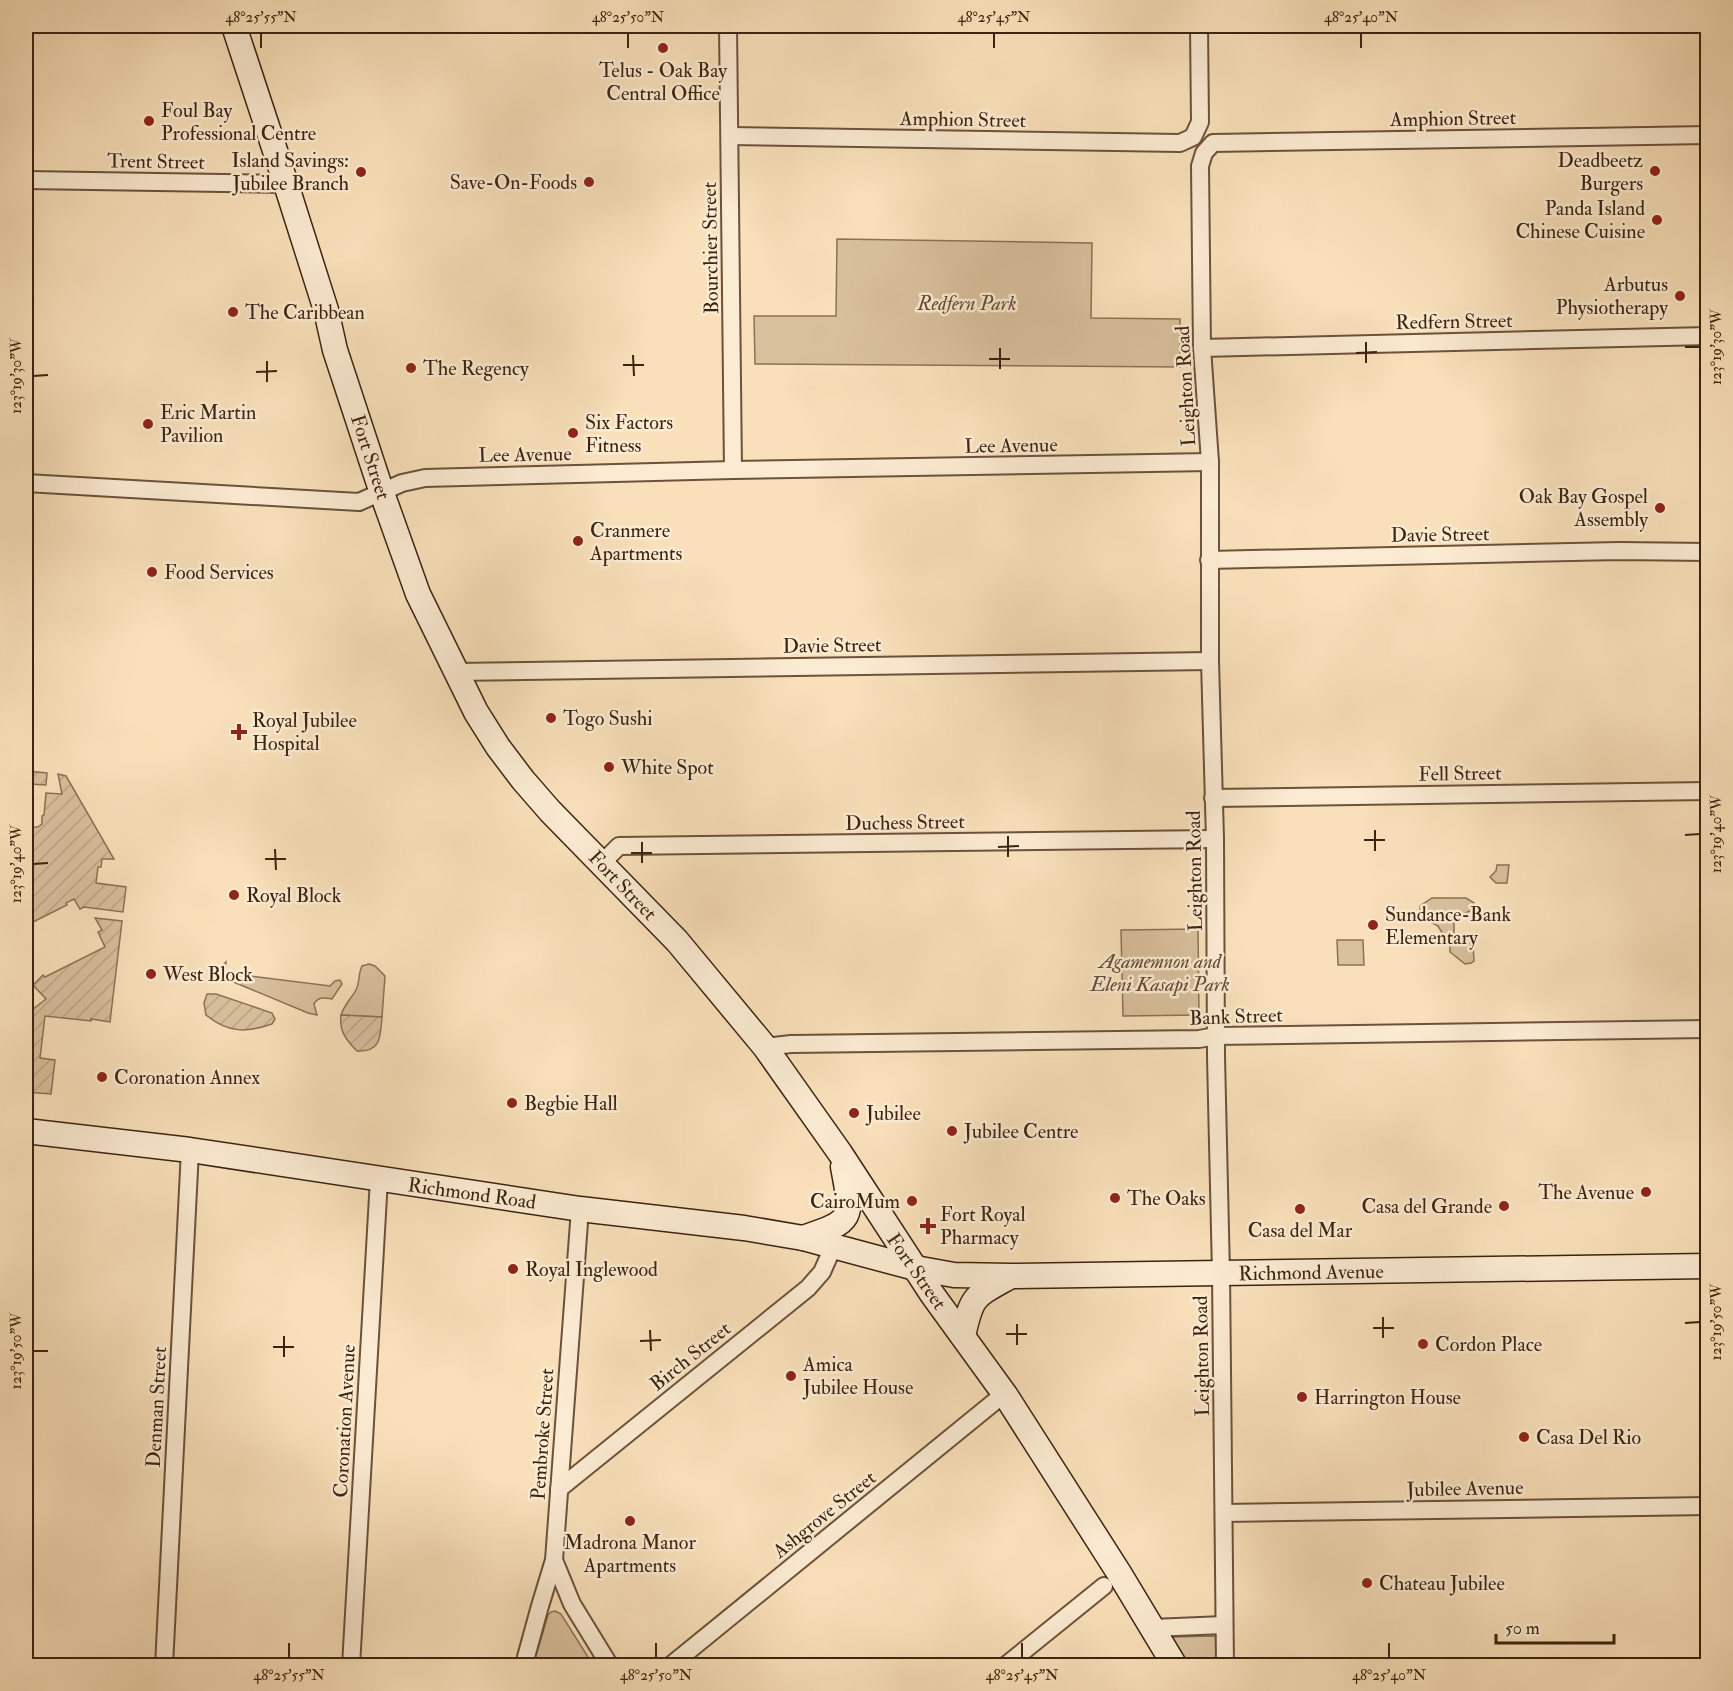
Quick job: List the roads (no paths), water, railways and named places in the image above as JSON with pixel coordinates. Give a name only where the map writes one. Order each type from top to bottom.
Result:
[{"type":"main road","name":"Fort Street","points":[[234,26],[326,310],[335,350],[382,493],[418,594],[476,712],[523,780],[550,811],[677,941],[765,1047],[840,1153],[915,1268],[1004,1394],[1175,1665]]},
{"type":"main road","name":"Richmond Road","points":[[26,1131],[190,1150],[580,1209],[744,1228],[834,1245],[915,1268]]},
{"type":"main road","points":[[803,1238],[831,1228],[844,1220],[849,1209],[840,1153]]},
{"type":"main road","name":"Richmond Avenue","points":[[915,1268],[954,1275],[1011,1276],[1707,1266]]},
{"type":"main road","points":[[963,1336],[973,1301],[980,1293],[1011,1276]]},
{"type":"street","name":"Bourchier Street","points":[[728,26],[733,470]]},
{"type":"street","name":"Amphion Street","points":[[730,136],[1180,143],[1193,137],[1200,122],[1199,26]]},
{"type":"street","name":"Amphion Street","points":[[1204,153],[1213,143],[1707,135]]},
{"type":"street","name":"Leighton Road","points":[[1204,153],[1200,166],[1202,348],[1210,462],[1210,661],[1215,839],[1225,1665]]},
{"type":"street","name":"Trent Street","points":[[26,180],[286,184]]},
{"type":"street","name":"Redfern Street","points":[[1202,348],[1707,336]]},
{"type":"street","name":"Lee Avenue","points":[[26,483],[359,502],[402,483],[425,478],[1210,462]]},
{"type":"street","name":"Davie Street","points":[[1209,560],[1608,551],[1707,552]]},
{"type":"street","name":"Davie Street","points":[[455,672],[1210,661]]},
{"type":"street","name":"Fell Street","points":[[1214,798],[1707,791]]},
{"type":"street","name":"Duchess Street","points":[[602,863],[620,846],[1215,839]]},
{"type":"street","name":"Bank Street","points":[[765,1047],[791,1044],[1707,1029]]},
{"type":"street","name":"Denman Street","points":[[164,1665],[190,1150]]},
{"type":"street","name":"Coronation Avenue","points":[[351,1665],[379,1179]]},
{"type":"street","name":"Pembroke Street","points":[[526,1657],[554,1560],[580,1209]]},
{"type":"street","name":"Birch Street","points":[[559,1489],[808,1288],[822,1272],[834,1245]]},
{"type":"street","name":"Ashgrove Street","points":[[670,1665],[1004,1394]]},
{"type":"street","name":"Jubilee Avenue","points":[[1224,1513],[1707,1506]]},
{"type":"street","points":[[554,1560],[572,1604],[610,1665]]},
{"type":"street","points":[[1005,1665],[1104,1586]]},
{"type":"street","points":[[1152,1628],[1224,1625]]},
{"type":"place","name":"Telus - Oak Bay Central Office","points":[[663,48]]},
{"type":"place","name":"Foul Bay Professional Centre","points":[[149,121]]},
{"type":"place","name":"Deadbeetz Burgers","points":[[1655,171]]},
{"type":"place","name":"Island Savings: Jubilee Branch","points":[[361,172]]},
{"type":"place","name":"Save-On-Foods","points":[[589,182]]},
{"type":"place","name":"Panda Island Chinese Cuisine","points":[[1657,220]]},
{"type":"place","name":"Arbutus Physiotherapy","points":[[1680,296]]},
{"type":"place","name":"The Caribbean","points":[[233,312]]},
{"type":"place","name":"The Regency","points":[[411,368]]},
{"type":"place","name":"Eric Martin Pavilion","points":[[148,424]]},
{"type":"place","name":"Six Factors Fitness","points":[[573,433]]},
{"type":"place","name":"Oak Bay Gospel Assembly","points":[[1660,508]]},
{"type":"place","name":"Cranmere Apartments","points":[[578,541]]},
{"type":"place","name":"Food Services","points":[[152,572]]},
{"type":"place","name":"Togo Sushi","points":[[551,718]]},
{"type":"place","name":"Royal Jubilee Hospital","points":[[239,732]]},
{"type":"place","name":"White Spot","points":[[609,767]]},
{"type":"place","name":"Royal Block","points":[[234,895]]},
{"type":"place","name":"Sundance-Bank Elementary","points":[[1373,925]]},
{"type":"place","name":"West Block","points":[[151,974]]},
{"type":"place","name":"Coronation Annex","points":[[102,1077]]},
{"type":"place","name":"Begbie Hall","points":[[512,1103]]},
{"type":"place","name":"Jubilee","points":[[854,1113]]},
{"type":"place","name":"Jubilee Centre","points":[[952,1131]]},
{"type":"place","name":"The Avenue","points":[[1646,1192]]},
{"type":"place","name":"The Oaks","points":[[1115,1198]]},
{"type":"place","name":"CairoMum","points":[[912,1201]]},
{"type":"place","name":"Casa del Grande","points":[[1504,1206]]},
{"type":"place","name":"Casa del Mar","points":[[1300,1209]]},
{"type":"place","name":"Fort Royal Pharmacy","points":[[928,1226]]},
{"type":"place","name":"Royal Inglewood","points":[[513,1269]]},
{"type":"place","name":"Cordon Place","points":[[1423,1344]]},
{"type":"place","name":"Amica Jubilee House","points":[[791,1376]]},
{"type":"place","name":"Harrington House","points":[[1302,1397]]},
{"type":"place","name":"Casa Del Rio","points":[[1524,1437]]},
{"type":"place","name":"Madrona Manor Apartments","points":[[630,1521]]},
{"type":"place","name":"Chateau Jubilee","points":[[1367,1583]]},
{"type":"park label","name":"Redfern Park","points":[[967,303]]},
{"type":"park label","name":"Agamemnon and Eleni Kasapi Park","points":[[1160,972]]}]
